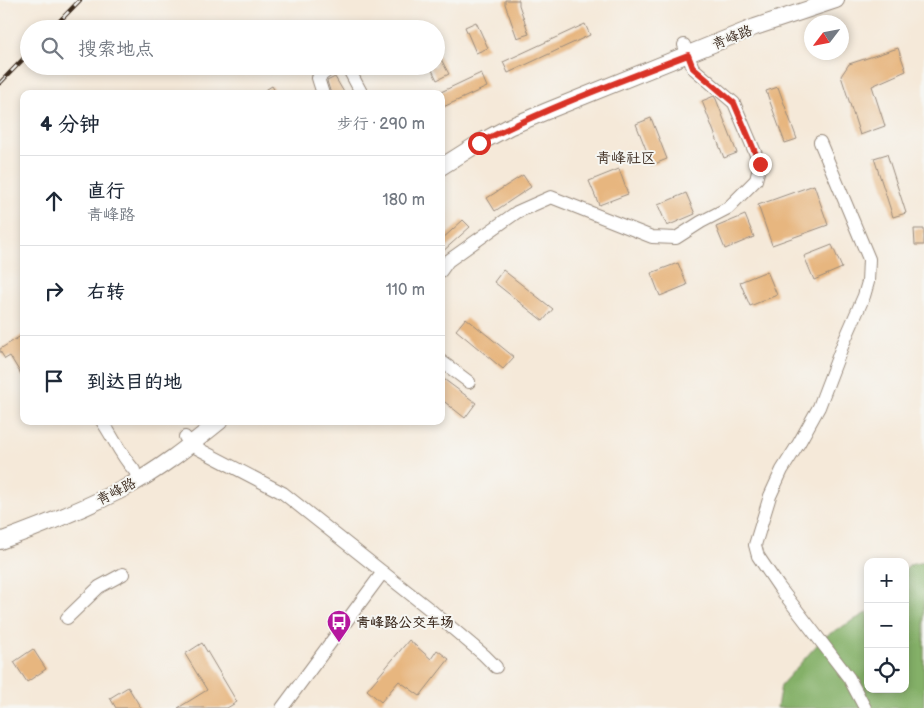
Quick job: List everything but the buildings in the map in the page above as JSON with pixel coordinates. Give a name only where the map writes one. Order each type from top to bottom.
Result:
[{"type":"main road","name":"青峰路","points":[[445,164],[509,127],[686,50],[734,24],[801,0]]},
{"type":"main road","name":"青峰路","points":[[445,153],[469,137],[507,117],[686,50],[836,0]]},
{"type":"main road","name":"青峰路","points":[[0,541],[73,513],[124,488],[162,465],[188,441],[201,425]]},
{"type":"main road","name":"青峰路","points":[[0,529],[91,493],[188,441],[214,425]]},
{"type":"street","points":[[445,265],[448,260],[517,212],[551,197],[652,237],[676,238],[728,208],[756,180],[760,164],[734,103],[693,68],[686,50]]},
{"type":"street","points":[[322,75],[318,78],[322,90]]},
{"type":"street","points":[[351,75],[360,90]]},
{"type":"street","points":[[820,142],[869,259],[868,282],[819,407],[782,470],[770,496],[755,545],[758,556],[779,587],[849,678],[865,708]]},
{"type":"street","points":[[445,364],[469,382]]},
{"type":"street","points":[[105,425],[126,461],[134,470]]},
{"type":"street","points":[[188,441],[283,493],[434,612],[496,667]]},
{"type":"street","points":[[282,708],[383,572]]},
{"type":"street","points":[[67,618],[99,587],[122,574]]},
{"type":"green space","points":[[924,562],[924,708],[777,708],[781,685],[824,637],[864,614],[864,693],[909,693],[909,565]]},
{"type":"railway","points":[[61,20],[80,0]]},
{"type":"railway","points":[[0,83],[20,62]]},
{"type":"place","name":"青峰路公交车场","points":[[339,643]]},
{"type":"district","name":"青峰社区","points":[[626,158]]},
{"type":"route","points":[[479,143],[509,127],[688,55],[693,68],[734,103],[760,164]]}]
